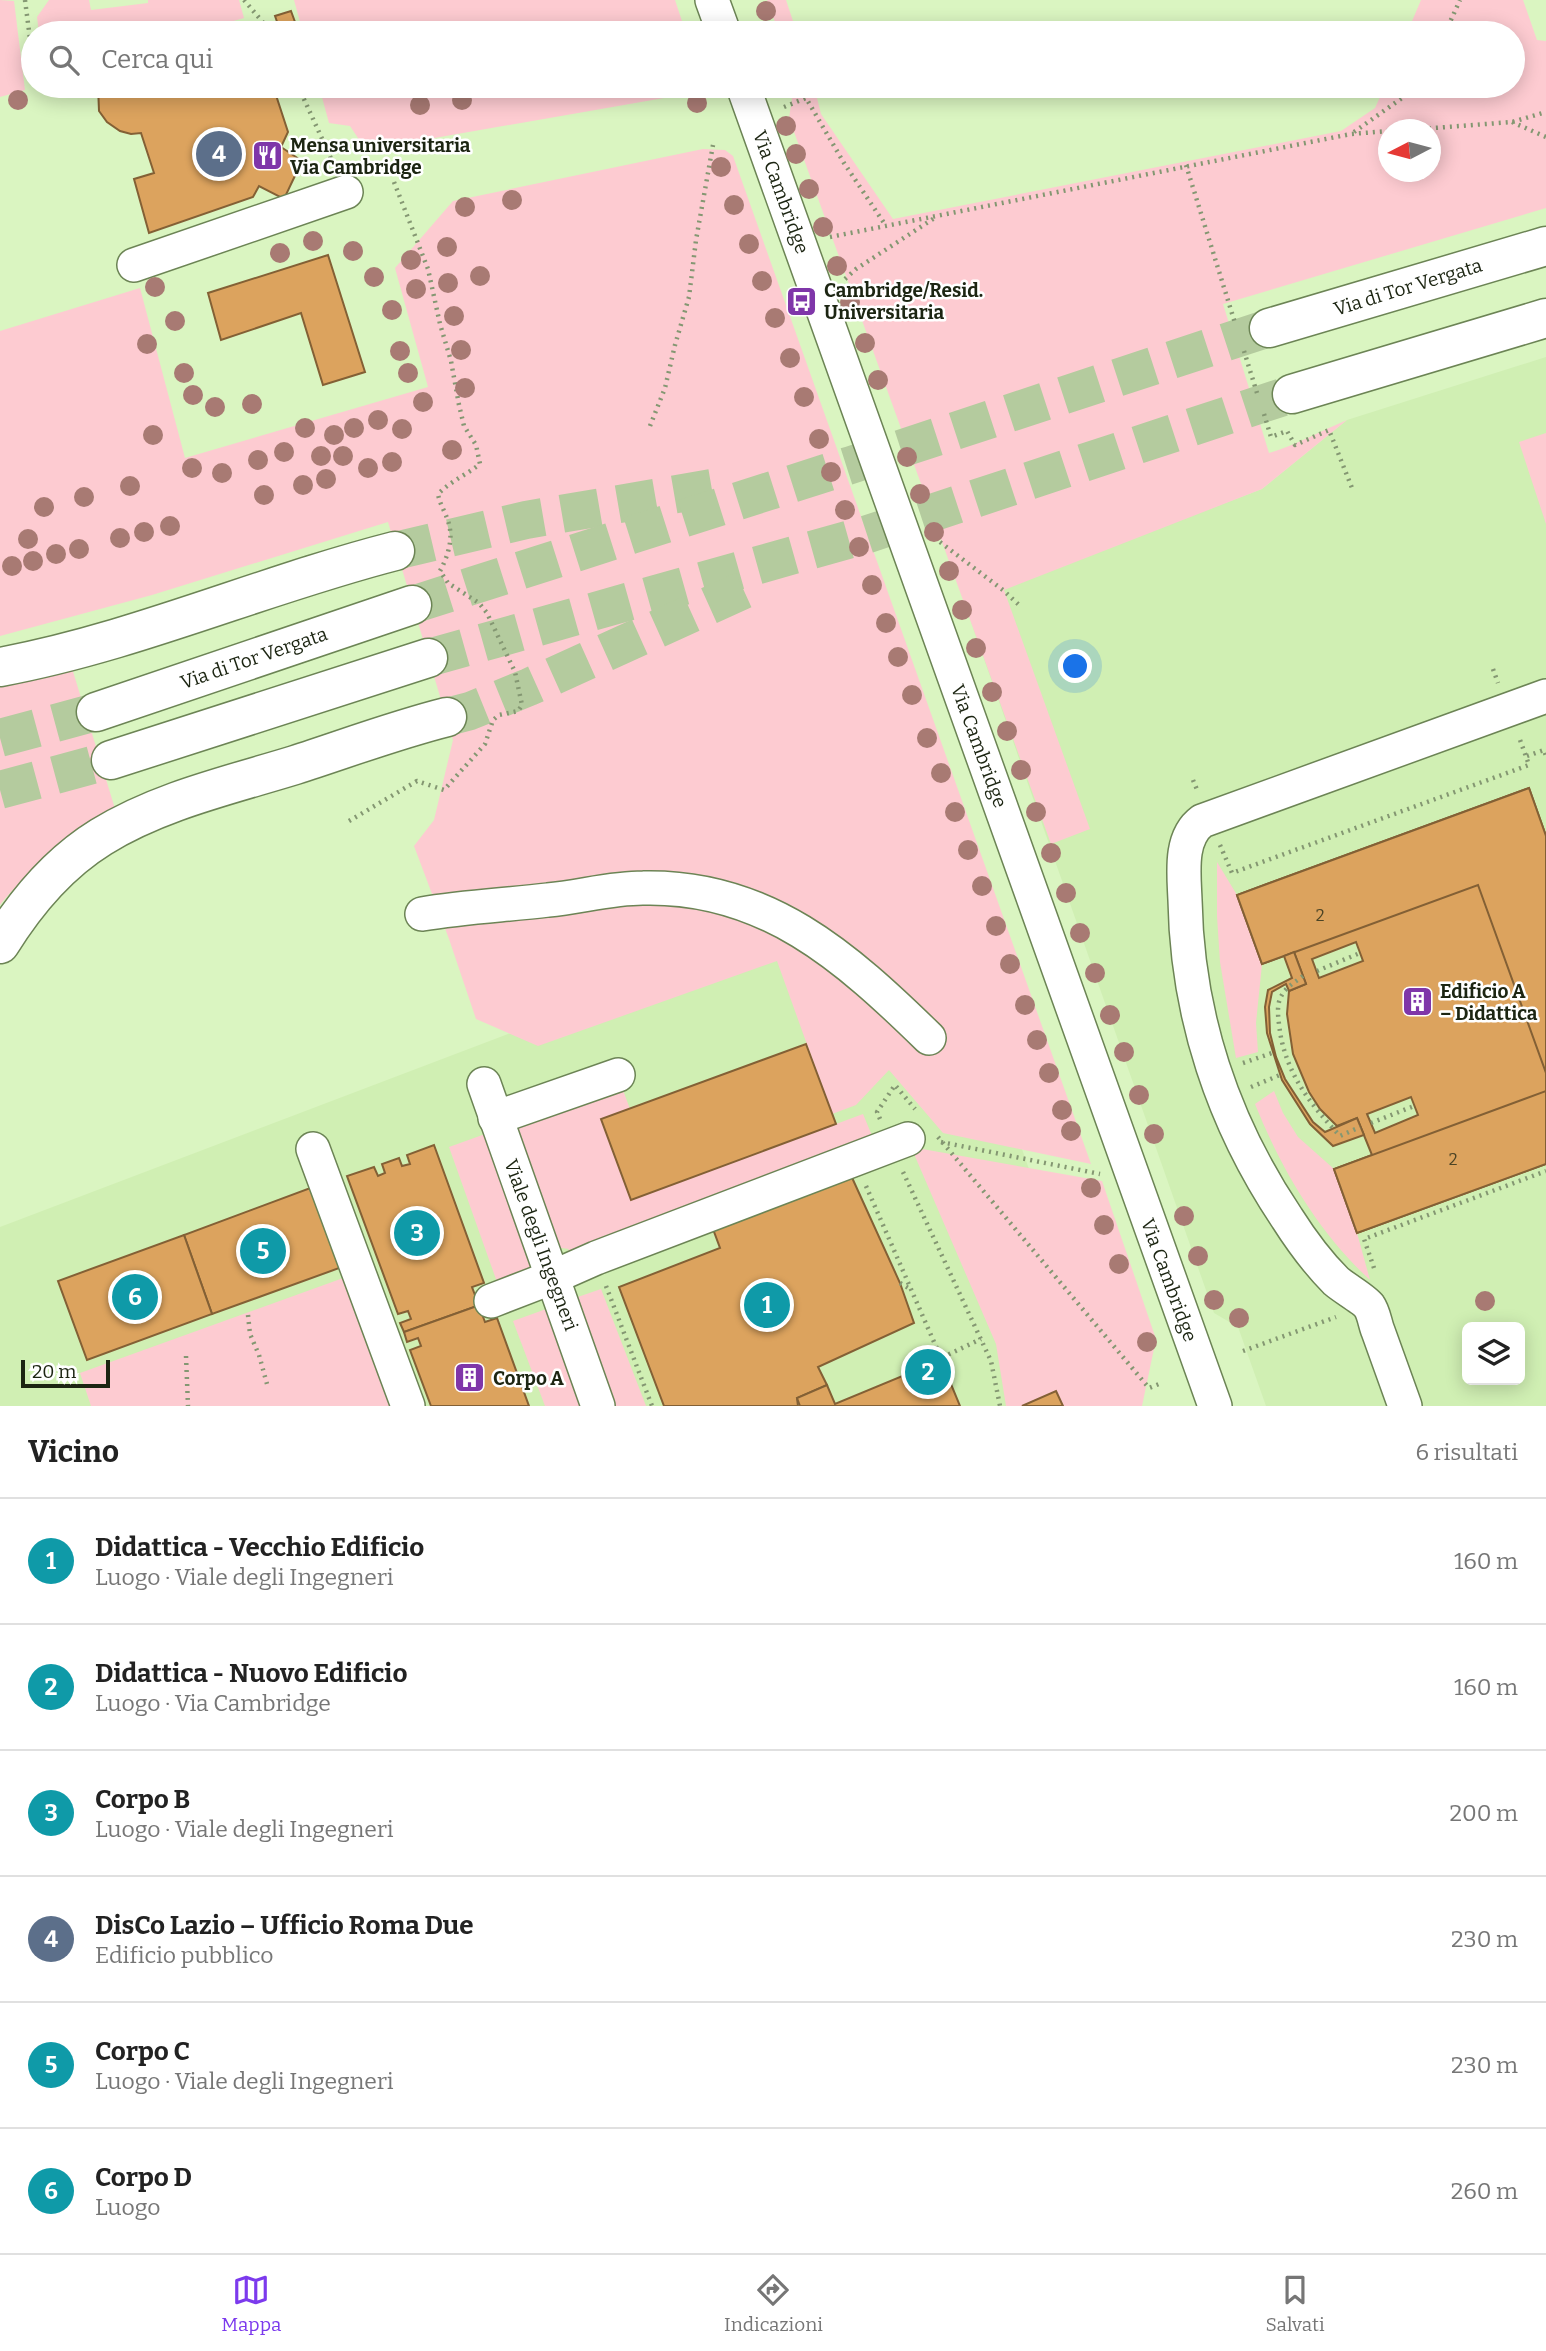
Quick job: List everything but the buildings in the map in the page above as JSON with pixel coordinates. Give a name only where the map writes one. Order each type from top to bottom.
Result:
[{"type":"main road","name":"Via di Tor Vergata","points":[[1250,336],[1546,246]]},
{"type":"main road","points":[[1271,401],[1546,318]]},
{"type":"main road","points":[[0,667],[107,641],[395,551]]},
{"type":"main road","name":"Via di Tor Vergata","points":[[96,712],[412,605]]},
{"type":"main road","points":[[111,760],[428,658]]},
{"type":"main road","points":[[0,944],[23,910],[51,878],[83,849],[126,823],[186,799],[447,717]]},
{"type":"street","points":[[712,0],[720,21]]},
{"type":"street","name":"Via Cambridge","points":[[747,98],[1215,1406]]},
{"type":"street","points":[[134,265],[346,192]]},
{"type":"street","points":[[1405,1406],[1369,1305],[1346,1290],[1322,1266],[1286,1217],[1238,1134],[1205,1045],[1194,1002],[1184,869],[1187,842],[1190,832],[1209,818],[1546,696]]},
{"type":"street","points":[[422,914],[468,906],[549,900],[635,888],[695,890],[729,898],[775,916],[817,940],[859,972],[929,1038]]},
{"type":"street","points":[[495,1118],[618,1075]]},
{"type":"street","name":"Viale degli Ingegneri","points":[[484,1084],[598,1406]]},
{"type":"street","points":[[491,1301],[913,1133]]},
{"type":"street","points":[[313,1149],[408,1406]]},
{"type":"path","points":[[25,0],[28,21]]},
{"type":"path","points":[[244,0],[262,21]]},
{"type":"path","points":[[1450,21],[1460,0]]},
{"type":"path","points":[[304,98],[346,192]]},
{"type":"path","points":[[754,118],[806,98],[844,163],[886,226]]},
{"type":"path","points":[[1351,134],[1402,98]]},
{"type":"path","points":[[1441,127],[1512,122],[1546,112]]},
{"type":"path","points":[[1512,122],[1546,137]]},
{"type":"path","points":[[798,243],[1186,165],[1351,134],[1378,132]]},
{"type":"path","points":[[650,426],[665,388],[690,297],[696,240],[713,145]]},
{"type":"path","points":[[1186,165],[1250,336],[1271,401],[1272,438],[1287,431],[1294,445],[1328,430],[1352,488]]},
{"type":"path","points":[[349,821],[417,781],[444,790],[485,744],[493,720],[499,715],[517,711],[522,705],[515,672],[491,620],[479,603],[448,583],[440,571],[450,552],[449,523],[439,505],[438,494],[480,464],[476,445],[464,426],[428,269],[394,183]]},
{"type":"path","points":[[821,305],[856,269],[939,215]]},
{"type":"path","points":[[934,538],[1019,605]]},
{"type":"path","points":[[1193,780],[1232,873],[1529,765],[1527,756],[1544,750],[1546,755]]},
{"type":"path","points":[[1317,971],[1360,953]]},
{"type":"path","points":[[1303,976],[1288,987],[1279,1000],[1279,1022],[1284,1049],[1302,1091],[1340,1136],[1360,1128]]},
{"type":"path","points":[[1257,1058],[1284,1049]]},
{"type":"path","points":[[1263,1082],[1292,1070]]},
{"type":"path","points":[[1000,1406],[991,1361],[981,1339],[913,1133],[895,1085],[877,1112],[913,1133],[942,1142],[1101,1174]]},
{"type":"path","points":[[1371,1123],[1414,1105]]},
{"type":"path","points":[[913,1133],[942,1142],[1149,1388],[1159,1384]]},
{"type":"path","points":[[1244,1351],[1385,1299],[1364,1239],[1546,1171]]},
{"type":"path","points":[[861,1175],[941,1359],[981,1339]]},
{"type":"path","points":[[596,1258],[652,1406]]},
{"type":"path","points":[[900,1283],[911,1289]]},
{"type":"path","points":[[248,1315],[250,1334],[267,1384]]},
{"type":"path","points":[[186,1356],[188,1406]]},
{"type":"shaded area","points":[[0,0],[14,1],[21,58],[21,91],[0,97]]},
{"type":"shaded area","points":[[49,0],[89,0],[91,10],[148,3],[148,0],[239,0],[244,18],[233,21],[38,21],[37,17]]},
{"type":"shaded area","points":[[294,0],[675,0],[682,21],[300,21]]},
{"type":"shaded area","points":[[767,0],[786,0],[793,21],[775,21]]},
{"type":"shaded area","points":[[1421,0],[1523,0],[1537,40],[1546,41],[1546,208],[1223,304],[1269,453],[1347,420],[1262,489],[1004,590],[1090,829],[1051,844],[789,118],[792,98],[817,98],[821,114],[893,219],[1341,131],[1375,108],[1380,98],[1525,98],[1525,21],[1412,21]]},
{"type":"shaded area","points":[[322,98],[664,98],[366,150],[350,126],[329,123]]},
{"type":"shaded area","points":[[703,149],[725,150],[733,156],[1091,1164],[943,1133],[889,1070],[856,1105],[832,1114],[777,961],[538,1046],[476,1019],[414,846],[434,820],[453,740],[388,522],[152,595],[0,636],[0,331],[140,288],[185,458],[428,387],[395,268],[453,201]]},
{"type":"shaded area","points":[[1546,357],[1546,1406],[1266,1406],[1238,1327],[1214,1313],[964,602],[1262,489],[1347,420]]},
{"type":"shaded area","points":[[1546,433],[1546,524],[1519,442]]},
{"type":"shaded area","points":[[71,665],[116,812],[104,814],[72,834],[37,865],[0,905],[0,685]]},
{"type":"shaded area","points":[[1217,862],[1237,895],[1262,964],[1256,1023],[1258,1052],[1236,1058],[1220,962]]},
{"type":"shaded area","points":[[926,875],[1112,1406],[0,1406],[0,1227]]},
{"type":"shaded area","points":[[620,1082],[630,1109],[631,1200],[863,1114],[875,1143],[562,1260],[569,1249],[555,1247],[509,1123]]},
{"type":"shaded area","points":[[1274,1091],[1283,1113],[1298,1137],[1334,1169],[1357,1233],[1370,1280],[1334,1241],[1289,1176],[1255,1104]]},
{"type":"shaded area","points":[[488,1133],[536,1268],[497,1282],[449,1147]]},
{"type":"shaded area","points":[[911,1147],[1102,1181],[1156,1339],[1142,1406],[1006,1406],[996,1344]]},
{"type":"shaded area","points":[[346,1277],[395,1406],[91,1406],[80,1373]]},
{"type":"shaded area","points":[[601,1289],[646,1406],[610,1406],[572,1299]]},
{"type":"shaded area","points":[[549,1308],[585,1406],[545,1406],[513,1321]]},
{"type":"tunnel","points":[[412,605],[1269,328]]},
{"type":"tunnel","points":[[428,658],[865,535],[1292,394]]},
{"type":"tunnel","points":[[395,551],[526,520],[718,487]]},
{"type":"tunnel","points":[[447,717],[470,711],[529,687],[748,588]]},
{"type":"tunnel","points":[[0,738],[96,712]]},
{"type":"tunnel","points":[[0,790],[111,760]]},
{"type":"place","name":"DisCo Lazio – Ufficio Roma Due","points":[[219,154]]},
{"type":"place","name":"Mensa universitaria Via Cambridge","points":[[267,156]]},
{"type":"place","name":"Cambridge/Resid. Universitaria","points":[[801,301]]},
{"type":"place","name":"Edificio A – Didattica","points":[[1417,1002]]},
{"type":"place","name":"Corpo B","points":[[417,1233]]},
{"type":"place","name":"Corpo C","points":[[263,1251]]},
{"type":"place","name":"Corpo D","points":[[135,1297]]},
{"type":"place","name":"Didattica - Vecchio Edificio","points":[[767,1305]]},
{"type":"place","name":"Didattica - Nuovo Edificio","points":[[928,1372]]},
{"type":"place","name":"Corpo A","points":[[470,1378]]}]
